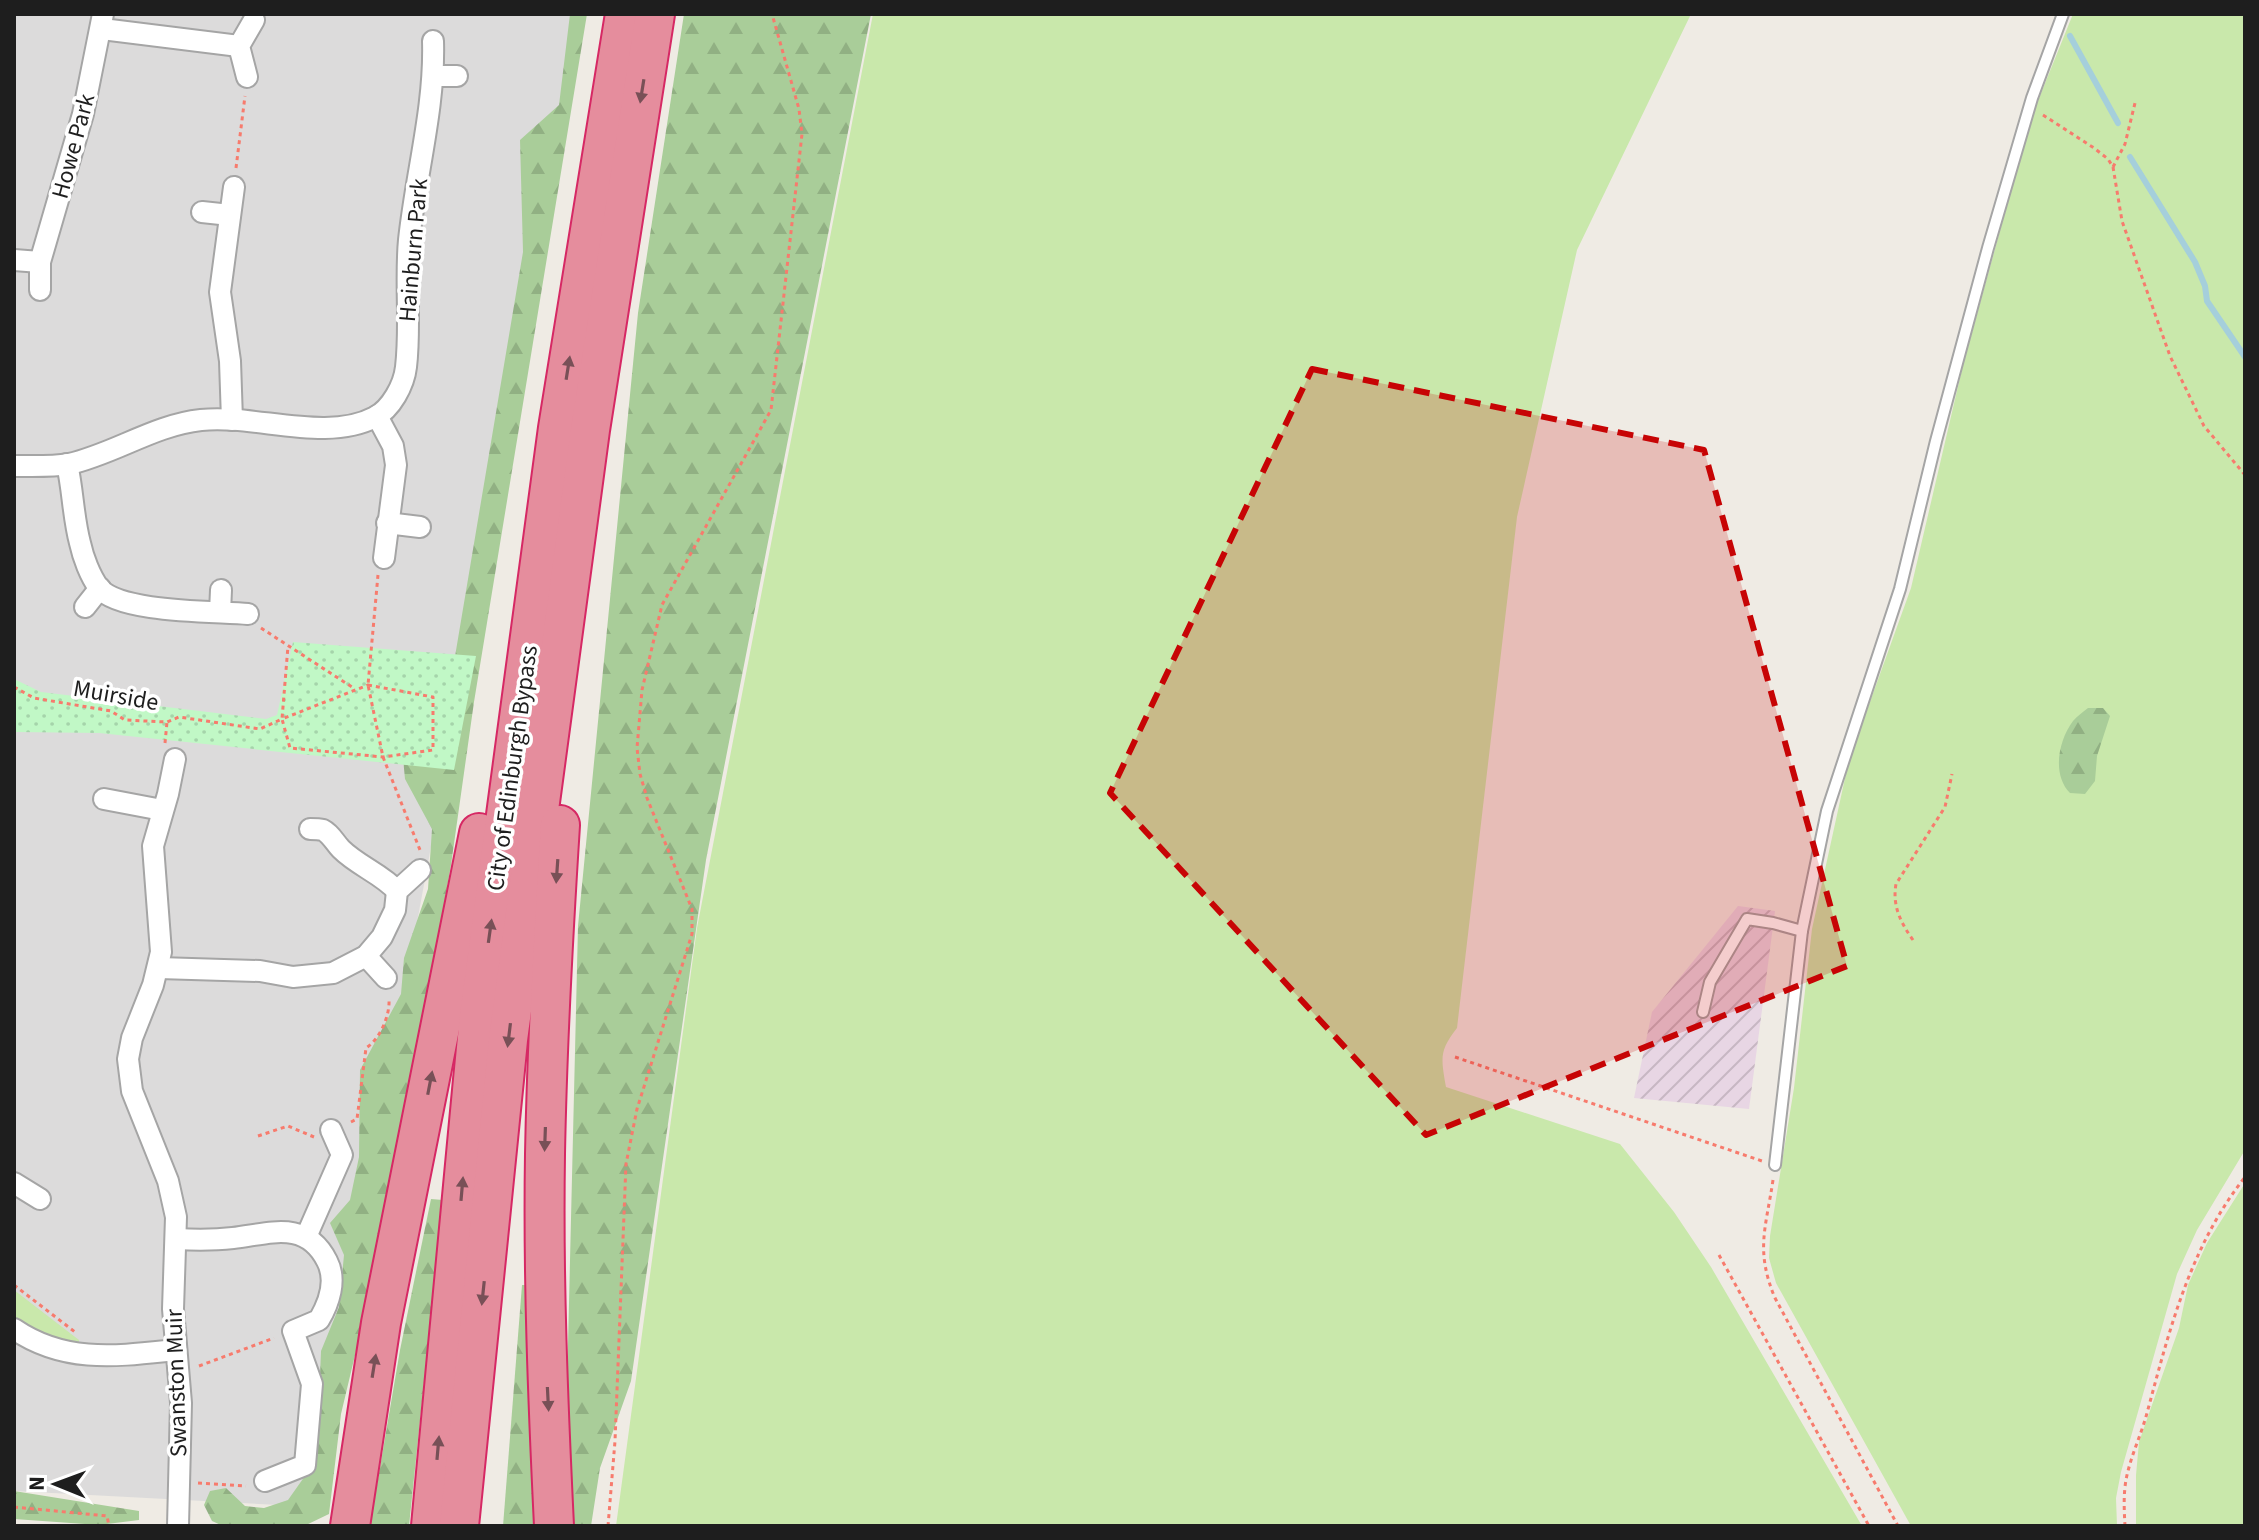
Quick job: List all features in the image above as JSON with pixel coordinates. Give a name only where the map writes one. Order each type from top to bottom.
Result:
[{"type":"highway","name":"City of Edinburgh Bypass","points":[[459,1526],[574,429],[625,14]]},
{"type":"highway","name":"City of Edinburgh Bypass","points":[[431,1526],[479,1016],[574,429],[655,14]]},
{"type":"highway","points":[[350,1526],[381,1323],[460,933],[574,429]]},
{"type":"highway","points":[[554,1526],[547,1381],[546,1123],[574,429]]},
{"type":"street","points":[[247,77],[239,46],[254,20]]},
{"type":"street","name":"Howe Park","points":[[40,290],[40,262],[83,114],[103,22],[239,46]]},
{"type":"street","name":"Hainburn Park","points":[[377,416],[393,401],[406,370],[409,242],[434,76],[433,41]]},
{"type":"street","points":[[434,76],[457,76]]},
{"type":"street","points":[[232,420],[230,361],[220,292],[234,187]]},
{"type":"street","points":[[202,212],[230,215]]},
{"type":"street","points":[[14,260],[40,262]]},
{"type":"street","points":[[14,466],[67,464],[93,457],[164,428],[202,420],[336,428],[377,416],[393,446],[396,465],[384,558]]},
{"type":"street","points":[[67,464],[80,543],[88,567],[100,588],[114,599],[137,606],[248,614]]},
{"type":"street","points":[[387,523],[420,527]]},
{"type":"street","points":[[85,607],[100,588]]},
{"type":"street","points":[[220,612],[221,590]]},
{"type":"street","name":"Swanston Muir","points":[[175,759],[153,846],[161,952],[159,968],[138,1018],[128,1059],[132,1091],[168,1181],[176,1217],[173,1284],[181,1403],[178,1526]]},
{"type":"street","points":[[104,799],[162,810]]},
{"type":"street","points":[[310,829],[321,829],[330,835],[341,849],[366,869],[388,881],[397,891]]},
{"type":"street","points":[[159,968],[260,971],[293,977],[341,970],[366,956],[382,937],[395,910],[397,891],[420,870]]},
{"type":"street","points":[[366,956],[386,978]]},
{"type":"street","points":[[306,1237],[342,1155],[331,1130]]},
{"type":"street","points":[[15,1187],[40,1199]]},
{"type":"street","points":[[177,1239],[236,1238],[268,1231],[290,1233],[306,1237],[326,1258],[331,1269],[328,1304],[319,1320],[293,1331],[312,1384],[305,1465],[265,1481]]},
{"type":"street","points":[[14,1329],[44,1345],[85,1356],[115,1357],[176,1350]]},
{"type":"lane","points":[[1775,1165],[1802,931],[1827,811],[1900,589],[1952,382],[2028,108],[2063,14]]},
{"type":"lane","points":[[1703,1012],[1710,982],[1747,919],[1802,931]]},
{"type":"path","points":[[608,1526],[615,1441],[626,1164],[637,1109],[692,934],[692,909],[685,886],[647,798],[640,774],[637,748],[642,690],[662,605],[771,410],[802,134],[799,109],[772,14]]},
{"type":"path","points":[[234,187],[247,77]]},
{"type":"path","points":[[2113,167],[2125,144],[2135,103]]},
{"type":"path","points":[[2028,108],[2069,129],[2108,159],[2113,167],[2122,221],[2170,356],[2204,426],[2245,475]]},
{"type":"path","points":[[384,558],[378,571],[368,685],[383,757],[420,845],[420,870]]},
{"type":"path","points":[[248,614],[256,625],[355,689]]},
{"type":"path","points":[[288,646],[282,719],[290,748],[383,757],[433,750],[433,697],[368,685]]},
{"type":"path","name":"Muirside","points":[[14,687],[34,698],[111,711],[125,720],[167,722],[179,717],[260,729],[368,685]]},
{"type":"path","points":[[1913,940],[1896,909],[1896,884],[1945,807],[1952,774]]},
{"type":"path","points":[[258,1136],[288,1126],[314,1137],[357,1119],[366,1048],[377,1041],[389,1006],[386,978]]},
{"type":"path","points":[[1455,1057],[1775,1165],[1763,1241],[1767,1278],[1898,1526]]},
{"type":"path","points":[[2125,1526],[2124,1499],[2128,1471],[2138,1446],[2180,1296],[2205,1238],[2245,1177]]},
{"type":"path","points":[[1719,1255],[1869,1526]]},
{"type":"path","points":[[14,1285],[84,1339],[85,1356]]},
{"type":"path","points":[[179,1373],[293,1331]]},
{"type":"path","points":[[179,1482],[248,1486],[265,1481]]},
{"type":"path","points":[[14,1507],[107,1516],[109,1526]]},
{"type":"highlighted area","points":[[1312,369],[1704,450],[1847,966],[1426,1135],[1110,793]]},
{"type":"shaded area","points":[[14,14],[580,14],[495,501],[398,1025],[298,1506],[14,1491]]},
{"type":"shaded area","points":[[1738,906],[1775,911],[1749,1109],[1634,1098],[1652,1012]]},
{"type":"green space","points":[[570,14],[587,14],[474,702],[451,865],[405,1125],[341,1414],[329,1514],[304,1526],[223,1526],[212,1521],[204,1505],[210,1491],[226,1488],[245,1506],[264,1508],[288,1500],[312,1466],[321,1351],[339,1307],[344,1255],[330,1223],[350,1200],[359,1157],[360,1070],[401,994],[404,958],[428,889],[432,829],[405,779],[401,737],[447,704],[523,252],[520,140],[559,105]]},
{"type":"green space","points":[[684,14],[871,14],[706,860],[631,1381],[600,1468],[591,1526],[568,1526],[564,1512],[578,926],[638,313]]},
{"type":"green space","points":[[873,14],[1691,14],[1577,250],[1517,517],[1457,1028],[1444,1049],[1443,1069],[1446,1087],[1620,1144],[1674,1212],[1711,1267],[1862,1526],[616,1526],[697,928]]},
{"type":"green space","points":[[2073,14],[2245,14],[2245,1150],[2197,1230],[2177,1274],[2121,1472],[2116,1498],[2117,1526],[1911,1526],[1776,1283],[1769,1258],[1770,1236],[1794,1088],[1812,929],[1849,760],[1911,588],[1963,365],[2031,118]]},
{"type":"green space","points":[[293,642],[476,656],[454,770],[99,733],[14,732],[14,679],[41,692],[266,719],[277,715]]},
{"type":"green space","points":[[2088,708],[2103,708],[2110,716],[2097,756],[2095,781],[2085,794],[2070,793],[2064,786],[2059,768],[2061,748],[2073,721]]},
{"type":"green space","points":[[2245,1183],[2245,1526],[2136,1526],[2139,1442],[2179,1328],[2188,1285],[2207,1243]]},
{"type":"green space","points":[[431,1199],[443,1200],[409,1526],[370,1526],[400,1350]]},
{"type":"green space","points":[[522,1285],[533,1285],[542,1526],[503,1526]]},
{"type":"green space","points":[[14,1290],[79,1340],[79,1347],[60,1342],[14,1318]]},
{"type":"green space","points":[[14,1491],[139,1511],[139,1520],[99,1525],[14,1519]]},
{"type":"waterway","points":[[2070,36],[2118,123]]},
{"type":"waterway","points":[[2130,157],[2195,262],[2205,286],[2207,301],[2245,357]]}]
